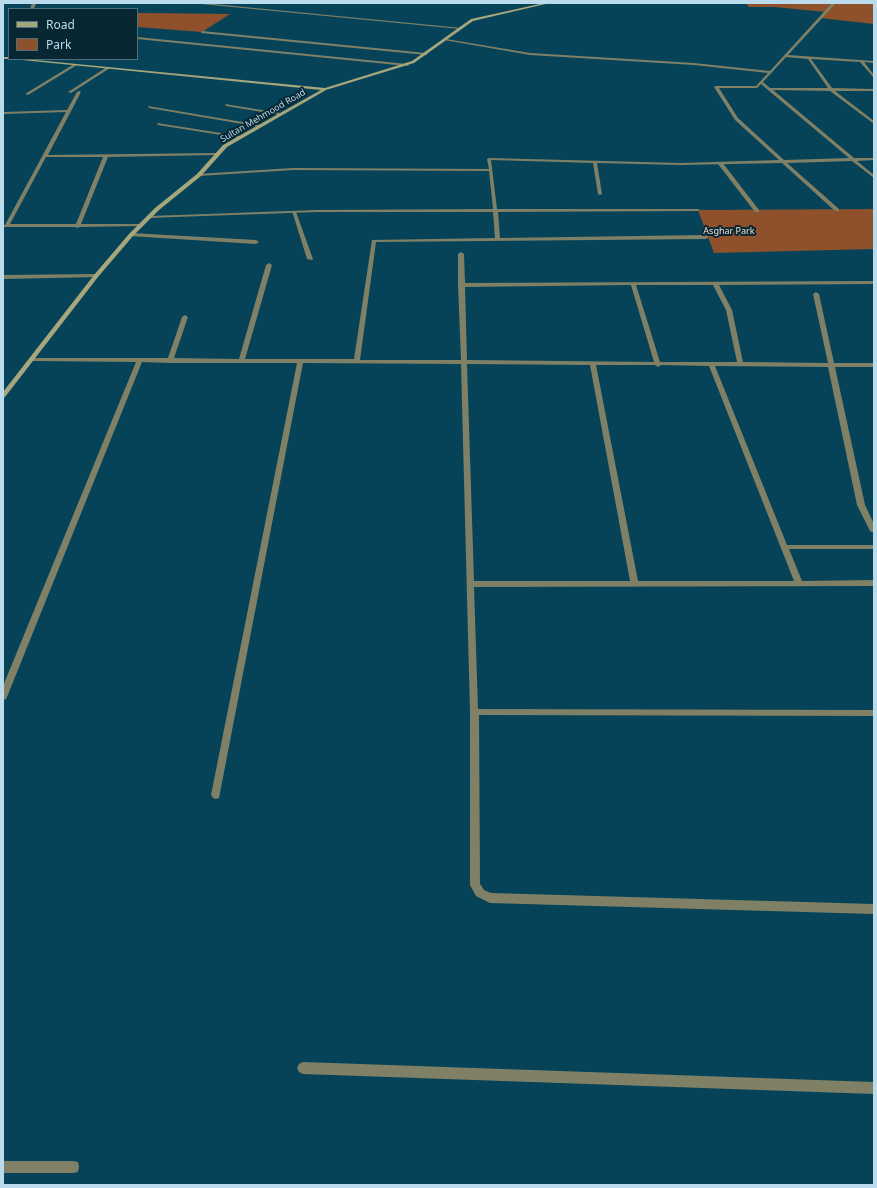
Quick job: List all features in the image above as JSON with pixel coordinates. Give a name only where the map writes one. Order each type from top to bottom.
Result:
[{"type":"street","points":[[3,3],[11,3]]},
{"type":"street","points":[[193,3],[460,28]]},
{"type":"street","name":"Sultan Mehmood Road","points":[[3,396],[96,276],[131,235],[199,174],[226,146],[325,89],[414,62],[472,20],[548,3]]},
{"type":"street","points":[[834,3],[757,88],[716,87],[736,119],[838,210]]},
{"type":"street","points":[[202,32],[426,54]]},
{"type":"street","points":[[138,38],[406,64]]},
{"type":"street","points":[[446,40],[530,54],[694,64],[771,72]]},
{"type":"street","points":[[785,56],[874,62]]},
{"type":"street","points":[[809,58],[830,89],[874,123]]},
{"type":"street","points":[[24,60],[325,89]]},
{"type":"street","points":[[860,61],[874,77]]},
{"type":"street","points":[[27,94],[75,65]]},
{"type":"street","points":[[70,92],[108,68]]},
{"type":"street","points":[[762,82],[874,177]]},
{"type":"street","points":[[770,89],[874,90]]},
{"type":"street","points":[[79,92],[5,226],[141,225]]},
{"type":"street","points":[[226,105],[280,114]]},
{"type":"street","points":[[148,107],[260,126]]},
{"type":"street","points":[[4,114],[69,112]]},
{"type":"street","points":[[158,124],[240,137]]},
{"type":"street","points":[[45,156],[217,154]]},
{"type":"street","points":[[77,226],[106,155]]},
{"type":"street","points":[[498,239],[492,170],[489,159],[681,164],[874,159]]},
{"type":"street","points":[[595,162],[600,194]]},
{"type":"street","points":[[720,163],[757,211]]},
{"type":"street","points":[[199,174],[293,169],[492,170]]},
{"type":"street","points":[[150,217],[294,212],[698,210]]},
{"type":"street","points":[[294,212],[310,258]]},
{"type":"street","points":[[131,235],[256,242]]},
{"type":"street","points":[[357,362],[374,241],[706,237]]},
{"type":"street","points":[[461,254],[474,712],[475,885],[480,893],[490,898],[874,909]]},
{"type":"street","points":[[241,361],[269,265]]},
{"type":"street","points":[[3,277],[96,276]]},
{"type":"street","points":[[462,285],[872,282]]},
{"type":"street","points":[[715,283],[729,310],[741,365]]},
{"type":"street","points":[[633,284],[658,364]]},
{"type":"street","points":[[816,294],[861,504],[874,531]]},
{"type":"street","points":[[170,361],[185,317]]},
{"type":"street","points":[[32,360],[832,366],[874,365]]},
{"type":"street","points":[[3,697],[139,361]]},
{"type":"street","points":[[216,795],[300,362]]},
{"type":"street","points":[[593,364],[635,584]]},
{"type":"street","points":[[712,365],[799,583]]},
{"type":"street","points":[[784,547],[874,547]]},
{"type":"street","points":[[470,584],[874,583]]},
{"type":"street","points":[[474,712],[874,713]]},
{"type":"street","points":[[303,1068],[874,1088]]},
{"type":"street","points":[[3,1167],[73,1167]]},
{"type":"green space","points":[[746,3],[874,3],[874,24],[820,18],[826,12],[774,7],[749,7]]},
{"type":"green space","points":[[138,13],[230,14],[202,32],[138,27]]},
{"type":"green space","name":"Asghar Park","points":[[874,209],[874,249],[714,253],[698,210]]}]
